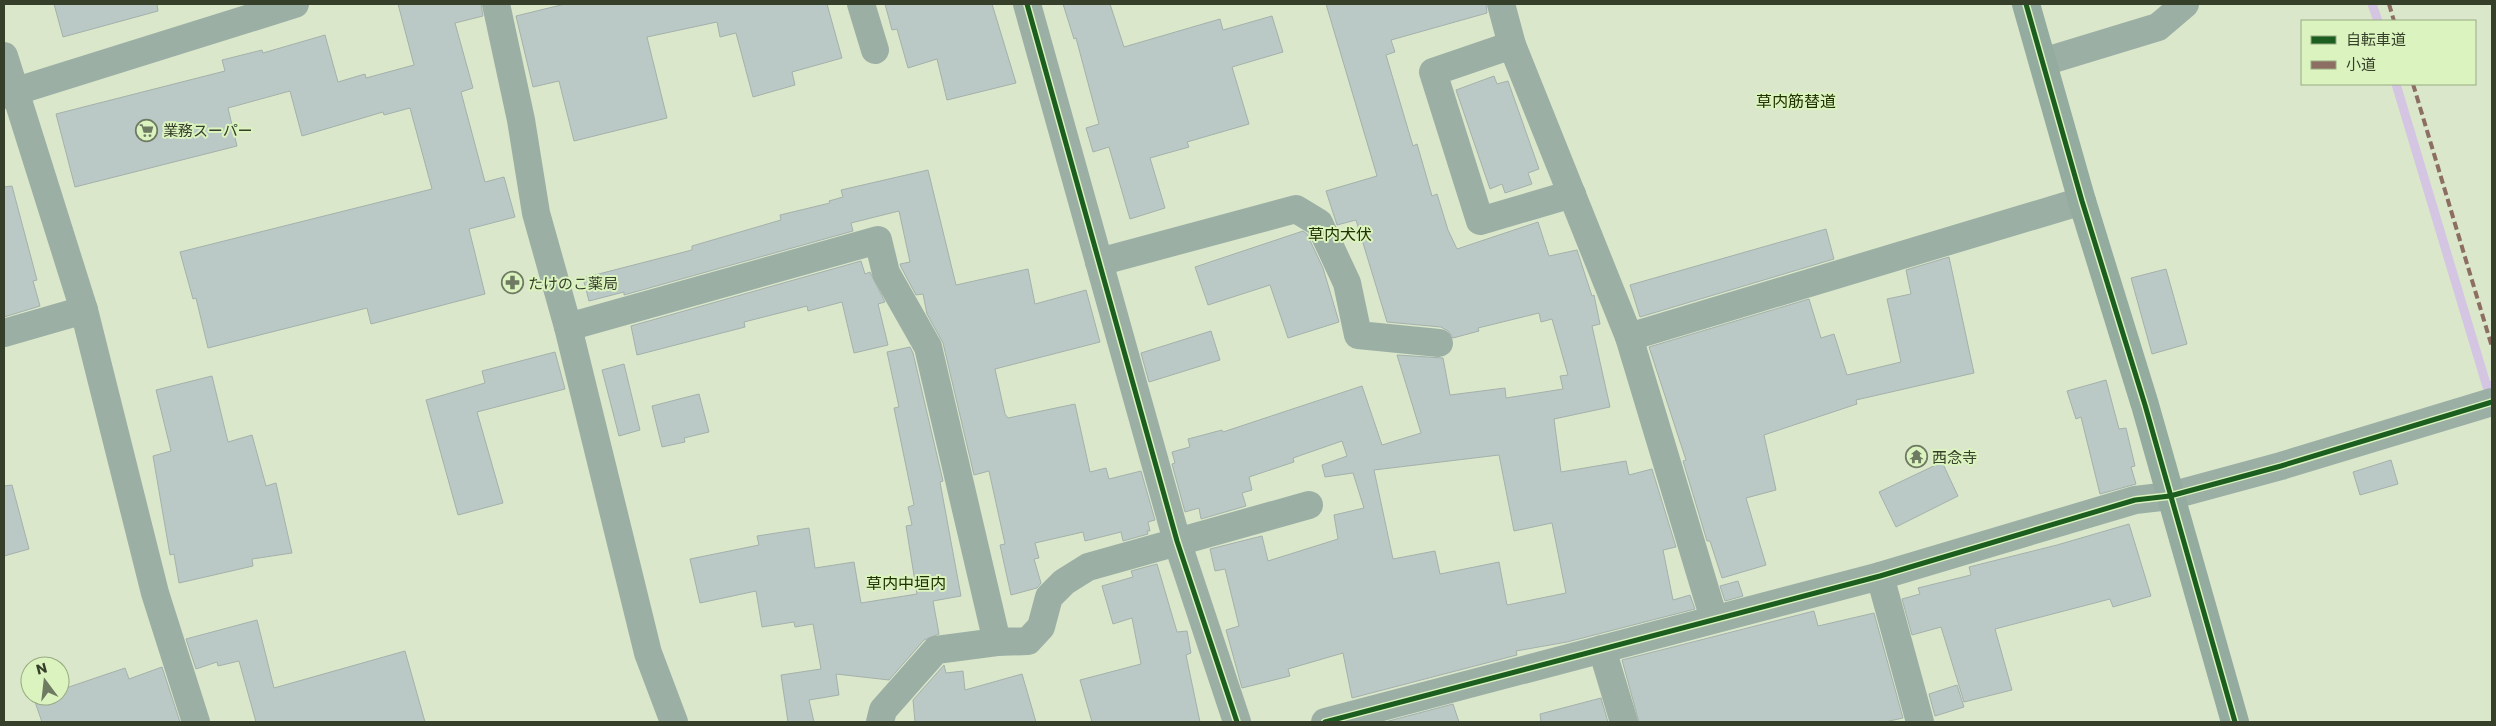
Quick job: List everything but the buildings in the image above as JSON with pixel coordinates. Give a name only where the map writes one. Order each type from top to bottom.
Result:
[{"type":"street","points":[[10,93],[295,4]]},
{"type":"street","points":[[496,4],[521,120],[536,213],[568,327],[648,653],[674,722]]},
{"type":"street","points":[[860,4],[875,50]]},
{"type":"street","points":[[1027,4],[1177,541],[1237,722]]},
{"type":"street","points":[[1501,4],[1512,45],[1630,336],[1714,619]]},
{"type":"street","points":[[2026,4],[2082,201],[2145,405],[2235,722]]},
{"type":"street","points":[[2043,62],[2158,27],[2185,4]]},
{"type":"street","points":[[1512,45],[1433,72],[1480,221],[1572,194]]},
{"type":"street","points":[[4,56],[10,93],[84,310],[155,593],[196,722]]},
{"type":"street","points":[[1630,336],[2082,201]]},
{"type":"street","points":[[1099,262],[1296,209],[1319,223],[1347,283],[1358,335],[1440,343]]},
{"type":"street","points":[[568,327],[878,240],[886,273],[928,348],[998,642]]},
{"type":"street","points":[[4,334],[84,310]]},
{"type":"street","points":[[1325,722],[1880,576],[2086,513],[2135,500],[2170,496],[2281,466],[2492,402]]},
{"type":"street","points":[[880,722],[883,710],[936,650],[998,642],[1028,641],[1041,627],[1049,597],[1064,582],[1088,567],[1309,505]]},
{"type":"street","points":[[1880,576],[1920,722]]},
{"type":"street","points":[[1602,649],[1624,722]]},
{"type":"waterway","points":[[2372,4],[2378,20]]},
{"type":"waterway","points":[[2396,85],[2487,387],[2492,385]]},
{"type":"marked path","points":[[2389,4],[2394,20]]},
{"type":"marked path","points":[[2413,85],[2492,347]]},
{"type":"cycle path","points":[[1027,4],[1177,541],[1237,722]]},
{"type":"cycle path","points":[[2026,4],[2082,201],[2145,405],[2235,722]]},
{"type":"cycle path","points":[[1325,722],[1880,576],[2135,500],[2170,496],[2281,466],[2492,402]]},
{"type":"place","name":"業務スーパー","points":[[147,130]]},
{"type":"place","name":"たけのこ薬局","points":[[512,283]]},
{"type":"place","name":"西念寺","points":[[1916,457]]},
{"type":"district","name":"草内筋替道","points":[[1796,101]]},
{"type":"district","name":"草内犬伏","points":[[1340,234]]},
{"type":"district","name":"草内中垣内","points":[[906,583]]}]
